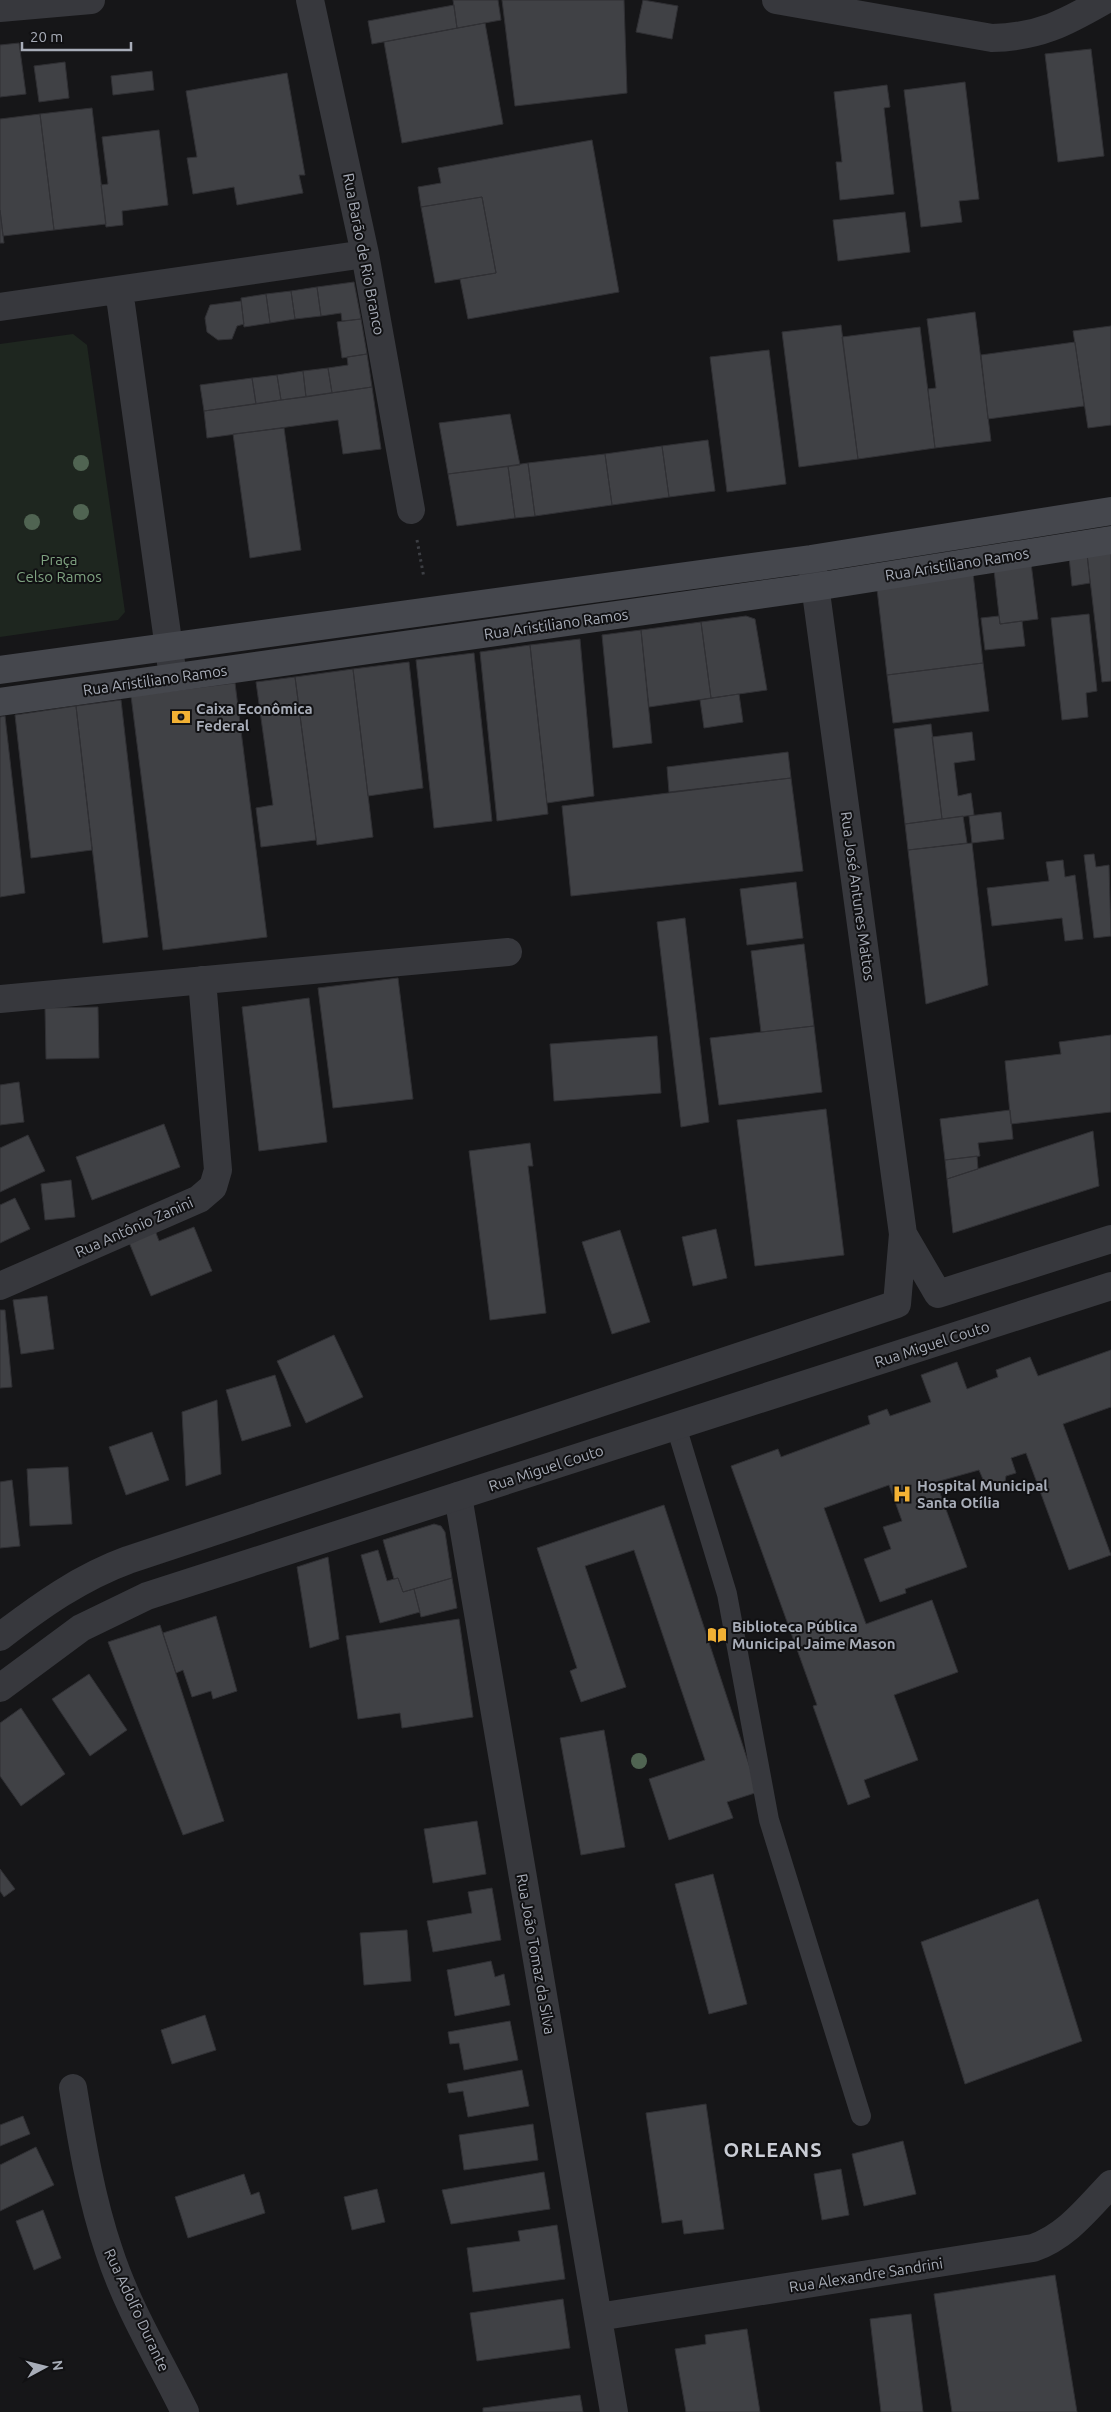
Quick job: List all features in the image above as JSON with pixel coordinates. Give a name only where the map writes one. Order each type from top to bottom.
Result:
[{"type":"main road","name":"Rua Aristiliano Ramos","points":[[0,670],[811,559],[1111,511]]},
{"type":"main road","name":"Rua Aristiliano Ramos","points":[[0,702],[815,587],[1111,540]]},
{"type":"main road","points":[[374,619],[378,648]]},
{"type":"street","points":[[0,8],[91,0]]},
{"type":"street","name":"Rua Barão de Rio Branco","points":[[310,0],[365,254],[411,510]]},
{"type":"street","points":[[776,0],[992,38],[1018,37],[1050,29],[1105,0]]},
{"type":"street","points":[[0,307],[365,254]]},
{"type":"street","points":[[119,290],[174,677]]},
{"type":"street","name":"Rua José Antunes Mattos","points":[[811,559],[903,1234],[897,1304]]},
{"type":"street","points":[[0,999],[508,952]]},
{"type":"street","name":"Rua Antônio Zanini","points":[[0,1286],[199,1199],[213,1187],[218,1170],[202,980]]},
{"type":"street","name":"Rua José Antunes Mattos","points":[[903,1234],[938,1294]]},
{"type":"street","points":[[938,1294],[1111,1238]]},
{"type":"street","name":"Rua Miguel Couto","points":[[0,1688],[81,1628],[147,1596],[1111,1286]]},
{"type":"street","points":[[920,1290],[938,1294],[945,1300],[950,1317],[945,1334],[931,1344],[913,1344],[904,1340],[894,1323],[897,1304],[903,1296],[920,1290]]},
{"type":"street","points":[[0,1637],[46,1602],[79,1582],[128,1560],[897,1304]]},
{"type":"street","name":"Rua João Tomaz da Silva","points":[[458,1496],[614,2412]]},
{"type":"street","points":[[128,1560],[147,1596]]},
{"type":"street","name":"Rua Adolfo Durante","points":[[73,2088],[85,2162],[109,2252],[121,2284],[185,2412]]},
{"type":"street","name":"Rua Alexandre Sandrini","points":[[598,2317],[1033,2248],[1050,2242],[1068,2229],[1111,2184]]},
{"type":"lane","points":[[676,1426],[727,1594],[769,1820],[862,2116]]},
{"type":"path","points":[[411,510],[430,612]]},
{"type":"green space","name":"Praça Celso Ramos","points":[[73,334],[87,345],[125,612],[118,620],[0,637],[0,344]]},
{"type":"building","points":[[453,0],[498,0],[501,20],[457,28]]},
{"type":"building","points":[[502,0],[624,0],[627,93],[515,106]]},
{"type":"building","points":[[643,0],[678,6],[672,39],[636,32]]},
{"type":"building","points":[[454,5],[457,28],[372,44],[368,21]]},
{"type":"building","points":[[485,23],[503,124],[402,143],[384,42]]},
{"type":"building","points":[[19,43],[26,94],[0,97],[0,45]]},
{"type":"building","points":[[1091,49],[1104,156],[1058,162],[1045,54]]},
{"type":"building","points":[[65,62],[69,98],[39,102],[34,66]]},
{"type":"building","points":[[152,71],[154,90],[113,95],[111,76]]},
{"type":"building","points":[[287,73],[305,175],[299,175],[303,193],[237,205],[234,187],[193,194],[187,158],[197,157],[186,91]]},
{"type":"building","points":[[965,82],[979,199],[959,201],[962,222],[921,227],[904,90]]},
{"type":"building","points":[[887,85],[890,107],[884,108],[894,194],[840,200],[836,162],[842,162],[834,92]]},
{"type":"building","points":[[92,108],[106,224],[54,230],[40,114]]},
{"type":"building","points":[[40,114],[54,230],[3,236],[0,210],[0,119]]},
{"type":"building","points":[[159,130],[168,205],[122,211],[123,225],[106,227],[101,185],[108,184],[102,137]]},
{"type":"building","points":[[592,140],[619,292],[468,319],[460,279],[496,273],[482,197],[421,207],[418,187],[441,183],[438,168]]},
{"type":"building","points":[[482,197],[496,273],[435,283],[421,207]]},
{"type":"building","points":[[0,210],[4,243],[0,243]]},
{"type":"building","points":[[905,212],[910,252],[838,261],[833,220]]},
{"type":"building","points":[[354,282],[361,319],[342,321],[341,313],[321,316],[317,287]]},
{"type":"building","points":[[317,287],[321,316],[295,319],[291,291]]},
{"type":"building","points":[[291,291],[295,319],[270,323],[266,294]]},
{"type":"building","points":[[266,294],[270,323],[244,327],[241,298]]},
{"type":"building","points":[[241,301],[244,324],[237,326],[232,339],[218,340],[207,332],[205,318],[210,305]]},
{"type":"building","points":[[975,312],[991,441],[935,448],[928,389],[936,388],[927,319]]},
{"type":"building","points":[[361,319],[367,354],[342,358],[337,322]]},
{"type":"building","points":[[841,325],[858,459],[799,467],[782,332]]},
{"type":"building","points":[[1111,326],[1111,425],[1088,428],[1073,331]]},
{"type":"building","points":[[920,327],[935,448],[858,459],[842,337]]},
{"type":"building","points":[[1075,342],[1084,406],[988,419],[981,355]]},
{"type":"building","points":[[769,350],[786,484],[727,492],[710,357]]},
{"type":"building","points":[[367,354],[372,387],[332,393],[328,368],[348,365],[347,357]]},
{"type":"building","points":[[328,368],[332,393],[306,397],[303,371]]},
{"type":"building","points":[[303,371],[306,397],[281,400],[277,375]]},
{"type":"building","points":[[277,375],[281,400],[256,404],[252,378]]},
{"type":"building","points":[[252,378],[256,404],[204,411],[200,385]]},
{"type":"building","points":[[372,387],[381,449],[343,454],[338,420],[207,438],[204,411]]},
{"type":"building","points":[[510,414],[520,465],[448,474],[439,423]]},
{"type":"building","points":[[284,428],[301,550],[250,558],[233,434]]},
{"type":"building","points":[[708,440],[715,491],[669,497],[662,446]]},
{"type":"building","points":[[662,446],[669,497],[612,505],[605,454]]},
{"type":"building","points":[[605,454],[612,505],[535,516],[528,463]]},
{"type":"building","points":[[528,463],[535,516],[515,518],[508,466]]},
{"type":"building","points":[[508,466],[515,518],[457,526],[448,474]]},
{"type":"building","points":[[1111,551],[1111,681],[1102,682],[1087,554]]},
{"type":"building","points":[[1087,554],[1090,583],[1072,586],[1069,557]]},
{"type":"building","points":[[1031,563],[1038,619],[1000,624],[994,570]]},
{"type":"building","points":[[973,573],[983,663],[887,675],[877,589]]},
{"type":"building","points":[[1089,614],[1097,691],[1086,693],[1088,717],[1062,720],[1051,618]]},
{"type":"building","points":[[746,616],[755,619],[767,690],[711,698],[701,622]]},
{"type":"building","points":[[999,616],[1000,624],[1022,621],[1025,646],[985,650],[981,618]]},
{"type":"building","points":[[701,622],[711,698],[649,707],[641,630]]},
{"type":"building","points":[[641,630],[652,743],[613,748],[602,635]]},
{"type":"building","points":[[580,639],[594,796],[547,803],[530,645]]},
{"type":"building","points":[[530,645],[548,814],[497,821],[480,652]]},
{"type":"building","points":[[474,653],[492,821],[434,828],[416,660]]},
{"type":"building","points":[[409,662],[423,788],[368,796],[353,669]]},
{"type":"building","points":[[983,663],[989,711],[893,723],[887,675]]},
{"type":"building","points":[[353,669],[373,837],[317,845],[295,677]]},
{"type":"building","points":[[295,677],[316,840],[261,847],[256,808],[273,805],[256,682]]},
{"type":"building","points":[[235,683],[267,937],[163,950],[131,696]]},
{"type":"building","points":[[739,694],[743,722],[704,728],[700,700]]},
{"type":"building","points":[[121,700],[148,937],[103,943],[76,706]]},
{"type":"building","points":[[76,706],[92,850],[31,858],[15,715]]},
{"type":"building","points":[[5,716],[25,893],[0,897],[0,717]]},
{"type":"building","points":[[931,724],[942,819],[905,824],[894,729]]},
{"type":"building","points":[[972,732],[975,760],[954,763],[958,796],[971,793],[974,815],[942,819],[932,737]]},
{"type":"building","points":[[788,752],[791,778],[669,792],[667,767]]},
{"type":"building","points":[[791,778],[803,871],[571,896],[562,806]]},
{"type":"building","points":[[1001,812],[1004,839],[972,843],[969,816]]},
{"type":"building","points":[[963,816],[967,843],[908,850],[905,824]]},
{"type":"building","points":[[972,843],[988,985],[926,1004],[908,850]]},
{"type":"building","points":[[1094,854],[1096,867],[1109,865],[1111,936],[1094,938],[1084,855]]},
{"type":"building","points":[[1063,860],[1065,877],[1075,875],[1083,939],[1065,941],[1062,918],[992,926],[987,888],[1049,881],[1046,862]]},
{"type":"building","points":[[796,882],[803,938],[747,945],[740,889]]},
{"type":"building","points":[[685,918],[709,1122],[681,1127],[657,922]]},
{"type":"building","points":[[804,944],[814,1026],[761,1032],[751,951]]},
{"type":"building","points":[[398,978],[413,1099],[333,1108],[318,988]]},
{"type":"building","points":[[309,998],[327,1142],[259,1151],[242,1007]]},
{"type":"building","points":[[98,1007],[99,1058],[46,1059],[45,1008]]},
{"type":"building","points":[[814,1026],[822,1092],[719,1105],[710,1038]]},
{"type":"building","points":[[1111,1035],[1111,1112],[1011,1124],[1005,1061],[1061,1054],[1059,1042]]},
{"type":"building","points":[[657,1036],[661,1093],[554,1101],[550,1044]]},
{"type":"building","points":[[19,1082],[24,1122],[0,1125],[0,1085]]},
{"type":"building","points":[[826,1109],[844,1255],[755,1266],[737,1120]]},
{"type":"building","points":[[1010,1110],[1013,1139],[978,1143],[980,1156],[945,1160],[940,1119]]},
{"type":"building","points":[[164,1124],[180,1167],[92,1200],[76,1157]]},
{"type":"building","points":[[1093,1131],[1099,1186],[953,1233],[947,1179]]},
{"type":"building","points":[[28,1135],[45,1171],[0,1192],[0,1148]]},
{"type":"building","points":[[530,1143],[533,1166],[528,1166],[546,1313],[490,1320],[469,1151]]},
{"type":"building","points":[[977,1156],[978,1169],[947,1179],[945,1160]]},
{"type":"building","points":[[71,1180],[75,1217],[45,1220],[41,1184]]},
{"type":"building","points":[[15,1198],[30,1229],[0,1243],[0,1205]]},
{"type":"building","points":[[153,1225],[159,1241],[194,1227],[212,1271],[151,1296],[126,1235]]},
{"type":"building","points":[[716,1229],[727,1278],[693,1286],[682,1237]]},
{"type":"building","points":[[620,1230],[650,1322],[612,1334],[582,1242]]},
{"type":"building","points":[[47,1296],[54,1349],[21,1354],[13,1300]]},
{"type":"building","points":[[0,1310],[5,1310],[12,1387],[0,1388]]},
{"type":"building","points":[[334,1335],[363,1397],[306,1423],[277,1361]]},
{"type":"building","points":[[1111,1350],[1111,1407],[1063,1424],[1111,1555],[1069,1570],[1026,1453],[1011,1458],[1016,1473],[1006,1476],[1004,1487],[995,1481],[985,1484],[979,1470],[936,1482],[967,1567],[905,1589],[906,1593],[880,1602],[864,1559],[891,1549],[883,1527],[902,1521],[889,1485],[824,1508],[866,1624],[932,1600],[958,1672],[894,1695],[918,1760],[864,1780],[870,1797],[848,1805],[813,1706],[817,1705],[731,1466],[778,1449],[781,1457],[870,1424],[868,1416],[887,1409],[890,1416],[931,1402],[921,1375],[957,1362],[967,1389],[998,1377],[996,1370],[1030,1357],[1038,1376]]},
{"type":"building","points":[[275,1375],[291,1426],[242,1441],[226,1390]]},
{"type":"building","points":[[217,1400],[221,1474],[186,1486],[182,1412]]},
{"type":"building","points":[[152,1432],[169,1480],[126,1495],[109,1447]]},
{"type":"building","points":[[68,1467],[72,1524],[30,1526],[27,1469]]},
{"type":"building","points":[[12,1480],[20,1546],[0,1548],[0,1482]]},
{"type":"building","points":[[664,1505],[758,1792],[727,1802],[733,1818],[669,1840],[649,1779],[705,1760],[634,1550],[585,1566],[626,1687],[581,1702],[570,1671],[577,1668],[537,1548]]},
{"type":"building","points":[[434,1524],[441,1526],[445,1532],[452,1578],[403,1592],[398,1578],[394,1579],[383,1540]]},
{"type":"building","points":[[378,1550],[387,1581],[398,1578],[403,1592],[414,1589],[420,1612],[380,1623],[361,1555]]},
{"type":"building","points":[[328,1557],[339,1639],[310,1648],[297,1567]]},
{"type":"building","points":[[452,1578],[457,1608],[421,1617],[414,1589]]},
{"type":"building","points":[[216,1616],[237,1691],[213,1699],[211,1691],[192,1697],[183,1670],[176,1673],[163,1633]]},
{"type":"building","points":[[459,1619],[473,1717],[402,1728],[400,1713],[358,1719],[346,1636]]},
{"type":"building","points":[[160,1625],[224,1821],[183,1835],[108,1642]]},
{"type":"building","points":[[89,1674],[127,1730],[90,1756],[52,1699]]},
{"type":"building","points":[[21,1708],[65,1774],[21,1806],[0,1776],[0,1723]]},
{"type":"building","points":[[604,1730],[625,1847],[581,1855],[560,1738]]},
{"type":"building","points":[[477,1821],[486,1874],[433,1883],[424,1829]]},
{"type":"building","points":[[0,1869],[15,1889],[4,1897],[0,1891]]},
{"type":"building","points":[[713,1874],[747,2004],[709,2014],[675,1884]]},
{"type":"building","points":[[492,1888],[501,1940],[433,1952],[427,1921],[472,1913],[468,1892]]},
{"type":"building","points":[[1038,1899],[1082,2041],[965,2084],[921,1942]]},
{"type":"building","points":[[407,1930],[411,1981],[364,1985],[360,1933]]},
{"type":"building","points":[[491,1961],[495,1977],[504,1974],[510,2005],[455,2016],[447,1970]]},
{"type":"building","points":[[205,2015],[216,2050],[172,2064],[161,2030]]},
{"type":"building","points":[[510,2021],[518,2060],[464,2070],[459,2043],[450,2044],[448,2032]]},
{"type":"building","points":[[522,2070],[529,2106],[468,2117],[463,2091],[449,2093],[447,2084]]},
{"type":"building","points":[[706,2104],[724,2229],[684,2234],[682,2220],[662,2223],[646,2113]]},
{"type":"building","points":[[23,2116],[30,2134],[0,2146],[0,2125]]},
{"type":"building","points":[[533,2124],[538,2160],[464,2170],[459,2135]]},
{"type":"building","points":[[903,2141],[916,2194],[864,2206],[852,2154]]},
{"type":"building","points":[[36,2147],[54,2185],[0,2211],[0,2165]]},
{"type":"building","points":[[841,2169],[849,2215],[822,2220],[814,2174]]},
{"type":"building","points":[[544,2172],[550,2209],[451,2224],[442,2190]]},
{"type":"building","points":[[244,2174],[251,2195],[259,2192],[265,2213],[188,2238],[175,2197]]},
{"type":"building","points":[[377,2189],[385,2222],[352,2230],[344,2197]]},
{"type":"building","points":[[43,2210],[61,2258],[34,2270],[16,2221]]},
{"type":"building","points":[[557,2225],[565,2279],[473,2292],[467,2248],[520,2241],[518,2231]]},
{"type":"building","points":[[1055,2275],[1077,2412],[952,2412],[934,2294]]},
{"type":"building","points":[[563,2299],[570,2348],[477,2361],[470,2313]]},
{"type":"building","points":[[911,2314],[923,2412],[881,2412],[870,2319]]},
{"type":"building","points":[[747,2329],[760,2412],[686,2412],[675,2349],[706,2344],[705,2335]]},
{"type":"building","points":[[580,2395],[583,2412],[483,2412],[483,2408]]},
{"type":"place","name":"Caixa Econômica Federal","points":[[181,717]]},
{"type":"place","name":"Hospital Municipal Santa Otília","points":[[902,1494]]},
{"type":"place","name":"Biblioteca Pública Municipal Jaime Mason","points":[[717,1635]]},
{"type":"district","name":"ORLEANS","points":[[773,2149]]}]
